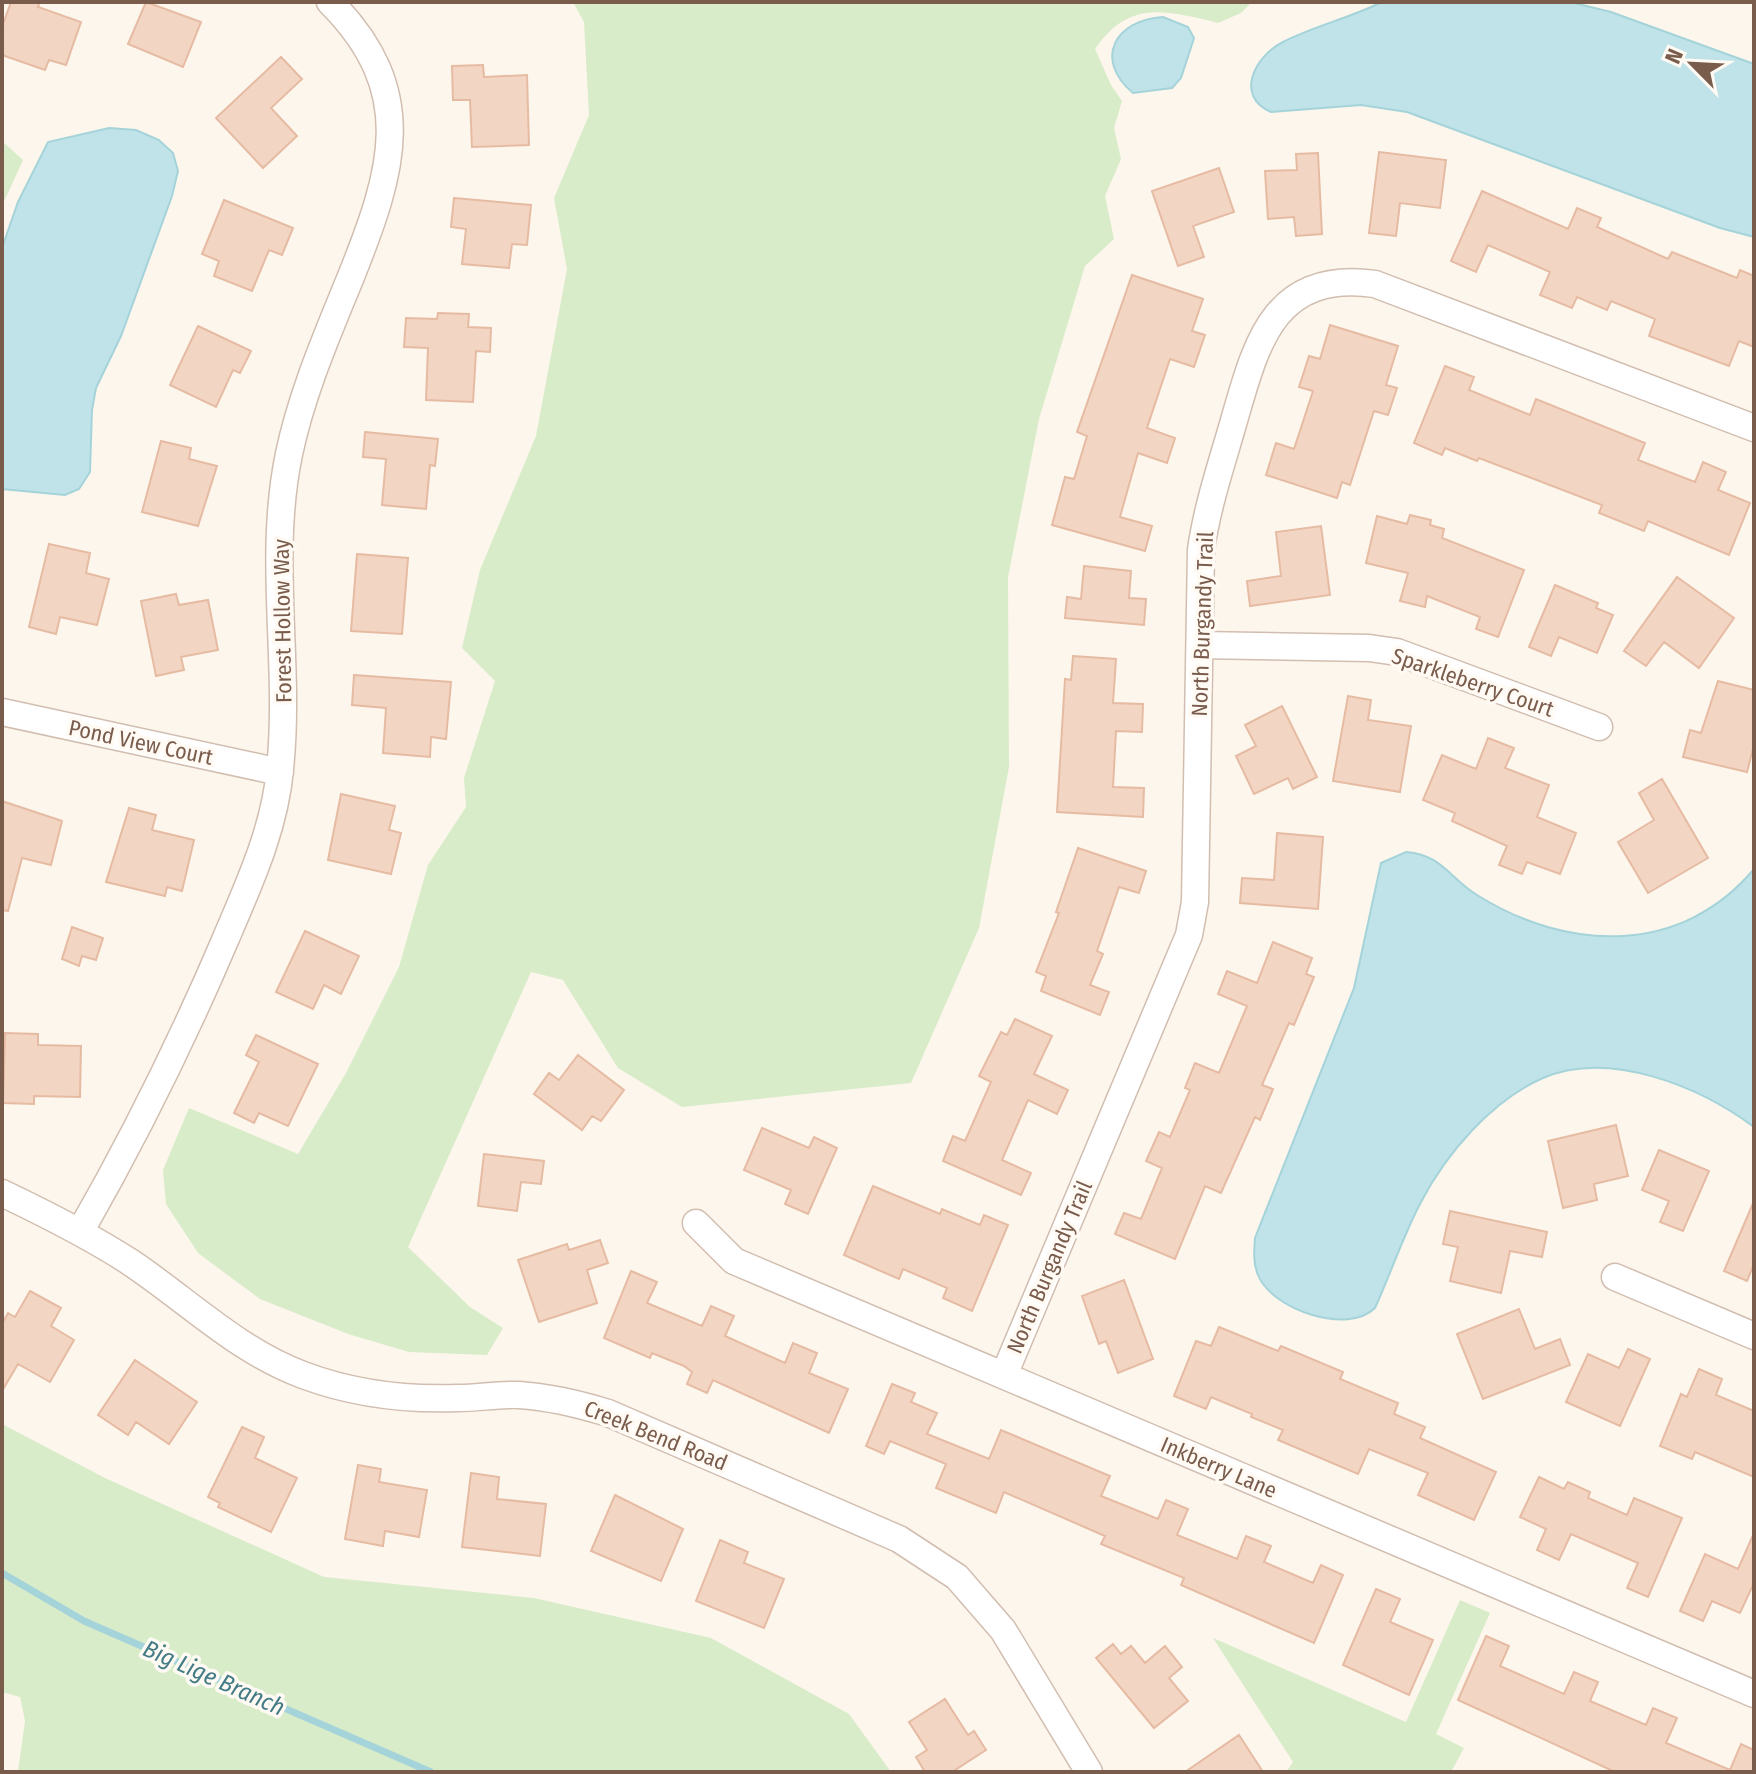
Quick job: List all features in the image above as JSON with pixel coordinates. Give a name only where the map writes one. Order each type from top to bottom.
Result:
[{"type":"street","name":"Forest Hollow Way","points":[[80,1232],[179,1049],[265,840],[280,772],[283,649],[278,566],[289,454],[310,381],[379,205],[390,149],[385,93],[376,66],[364,42],[330,2]]},
{"type":"street","name":"North Burgandy Trail","points":[[1004,1375],[1189,935],[1195,902],[1201,550],[1206,517],[1254,353],[1271,320],[1290,301],[1311,289],[1352,281],[1375,284],[1754,428]]},
{"type":"street","name":"Sparkleberry Court","points":[[1200,645],[1369,648],[1397,652],[1599,727]]},
{"type":"street","name":"Pond View Court","points":[[2,712],[280,772]]},
{"type":"street","name":"Creek Bend Road","points":[[2,1193],[80,1232],[131,1263],[256,1352],[301,1374],[349,1389],[401,1396],[523,1395],[572,1402],[608,1413],[806,1496],[911,1546],[957,1577],[986,1607],[1089,1772]]},
{"type":"street","name":"Inkberry Lane","points":[[696,1223],[734,1261],[1754,1694]]},
{"type":"street","points":[[1615,1277],[1754,1336]]},
{"type":"green space","points":[[573,2],[1252,2],[1241,13],[1218,23],[1164,13],[1135,16],[1121,22],[1095,49],[1122,101],[1114,128],[1121,159],[1105,196],[1114,239],[1085,266],[1039,419],[1008,577],[1009,767],[979,928],[911,1083],[682,1107],[618,1068],[563,980],[531,972],[408,1247],[470,1307],[503,1328],[487,1355],[409,1352],[348,1334],[260,1299],[198,1253],[166,1204],[163,1170],[189,1108],[298,1154],[346,1073],[399,967],[428,865],[466,807],[464,778],[495,681],[462,648],[480,570],[536,436],[567,269],[554,198],[589,115],[584,22]]},
{"type":"green space","points":[[2,141],[23,160],[2,206]]},
{"type":"green space","points":[[2,1424],[105,1478],[324,1577],[534,1598],[711,1638],[849,1714],[891,1772],[18,1772],[25,1721],[20,1697],[2,1692]]},
{"type":"green space","points":[[1460,1600],[1490,1613],[1436,1734],[1464,1748],[1451,1772],[1286,1772],[1293,1762],[1213,1638],[1406,1722]]},
{"type":"water","points":[[1382,2],[1570,2],[1611,12],[1754,64],[1754,237],[1720,228],[1407,112],[1361,105],[1271,112],[1260,105],[1253,96],[1253,76],[1257,66],[1273,48],[1295,36]]},
{"type":"water","points":[[1163,17],[1188,27],[1194,38],[1181,78],[1172,88],[1133,93],[1114,67],[1112,55],[1115,43],[1132,25]]},
{"type":"water","points":[[109,128],[136,130],[159,140],[173,153],[178,171],[172,196],[121,336],[96,388],[92,410],[90,472],[79,489],[65,495],[2,489],[2,248],[18,202],[48,142]]},
{"type":"water","points":[[1406,852],[1437,862],[1477,895],[1512,914],[1548,927],[1585,935],[1622,936],[1658,930],[1693,918],[1725,897],[1754,869],[1754,1127],[1708,1098],[1681,1086],[1625,1070],[1569,1070],[1543,1078],[1489,1114],[1443,1165],[1415,1215],[1375,1308],[1363,1316],[1330,1319],[1294,1308],[1266,1288],[1255,1266],[1255,1238],[1354,988],[1381,863]]},
{"type":"building","points":[[11,2],[40,2],[38,7],[81,22],[66,65],[49,60],[45,70],[2,55],[2,27]]},
{"type":"building","points":[[146,2],[201,22],[183,67],[128,44]]},
{"type":"building","points":[[281,57],[302,79],[271,108],[297,136],[263,168],[216,118]]},
{"type":"building","points":[[483,65],[484,77],[527,75],[529,145],[472,147],[470,100],[453,100],[452,66]]},
{"type":"building","points":[[1379,152],[1446,160],[1440,208],[1400,203],[1396,236],[1369,233]]},
{"type":"building","points":[[1318,153],[1322,234],[1296,236],[1294,217],[1268,219],[1265,171],[1297,170],[1296,154]]},
{"type":"building","points":[[1219,168],[1234,212],[1193,226],[1204,257],[1178,266],[1152,191]]},
{"type":"building","points":[[1482,191],[1568,229],[1577,208],[1601,218],[1597,227],[1668,259],[1672,252],[1737,278],[1740,270],[1754,276],[1754,347],[1739,341],[1729,366],[1649,336],[1655,319],[1611,301],[1607,310],[1577,297],[1572,308],[1540,295],[1550,272],[1488,245],[1476,272],[1451,261]]},
{"type":"building","points":[[454,198],[531,205],[527,245],[512,244],[509,268],[462,264],[466,229],[451,227]]},
{"type":"building","points":[[224,200],[293,228],[282,255],[269,250],[252,291],[214,276],[219,261],[202,254]]},
{"type":"building","points":[[1132,275],[1203,299],[1192,331],[1205,335],[1194,367],[1170,359],[1147,428],[1175,438],[1167,463],[1138,453],[1120,517],[1152,526],[1145,551],[1052,525],[1065,477],[1074,479],[1087,436],[1077,432]]},
{"type":"building","points":[[438,313],[469,314],[468,327],[491,328],[490,352],[476,351],[473,402],[426,400],[428,348],[404,347],[406,318],[437,319]]},
{"type":"building","points":[[1330,325],[1398,346],[1386,385],[1397,388],[1388,415],[1374,411],[1350,485],[1342,482],[1337,498],[1266,475],[1276,443],[1294,449],[1313,391],[1299,387],[1309,356],[1320,359]]},
{"type":"building","points":[[198,326],[251,351],[240,373],[233,370],[216,407],[170,385]]},
{"type":"building","points":[[1445,366],[1474,377],[1469,390],[1530,415],[1536,399],[1645,443],[1638,460],[1695,482],[1703,462],[1726,472],[1718,490],[1750,503],[1729,555],[1648,521],[1644,531],[1599,513],[1602,505],[1479,458],[1477,461],[1445,448],[1442,455],[1414,443]]},
{"type":"building","points":[[365,432],[438,439],[435,466],[430,465],[426,509],[382,505],[386,459],[363,457]]},
{"type":"building","points":[[161,441],[191,448],[189,459],[217,466],[198,526],[142,512]]},
{"type":"building","points":[[1410,515],[1431,520],[1430,525],[1444,529],[1442,538],[1524,570],[1498,637],[1476,629],[1480,617],[1427,596],[1425,607],[1400,601],[1408,573],[1366,563],[1377,516],[1407,524]]},
{"type":"building","points":[[1321,526],[1330,595],[1250,606],[1247,581],[1281,576],[1276,532]]},
{"type":"building","points":[[49,544],[90,553],[86,573],[109,579],[97,625],[60,617],[56,634],[29,627]]},
{"type":"building","points":[[357,554],[408,558],[402,634],[351,631]]},
{"type":"building","points":[[1084,566],[1131,571],[1129,598],[1146,599],[1144,625],[1065,618],[1067,597],[1081,599]]},
{"type":"building","points":[[1677,577],[1734,618],[1699,668],[1664,642],[1646,666],[1624,651]]},
{"type":"building","points":[[1555,585],[1598,603],[1596,608],[1613,615],[1597,653],[1559,637],[1551,656],[1529,647]]},
{"type":"building","points":[[176,594],[179,605],[208,600],[218,650],[181,657],[184,670],[156,676],[141,601]]},
{"type":"building","points":[[1073,656],[1116,659],[1113,703],[1143,704],[1142,732],[1116,731],[1113,787],[1144,788],[1143,817],[1057,812],[1065,679],[1071,680]]},
{"type":"building","points":[[354,675],[451,682],[446,739],[431,737],[430,757],[383,753],[386,708],[352,705]]},
{"type":"building","points":[[1718,681],[1754,690],[1754,745],[1747,772],[1683,757],[1690,730],[1701,733]]},
{"type":"building","points":[[1348,696],[1371,700],[1368,720],[1411,726],[1400,792],[1333,781]]},
{"type":"building","points":[[1282,706],[1317,777],[1293,789],[1288,778],[1254,794],[1236,756],[1256,746],[1245,725]]},
{"type":"building","points":[[1488,738],[1514,748],[1505,768],[1549,785],[1537,817],[1576,833],[1560,874],[1527,862],[1522,874],[1499,865],[1507,846],[1452,821],[1455,813],[1423,800],[1442,755],[1476,769]]},
{"type":"building","points":[[1662,779],[1708,858],[1648,893],[1618,842],[1654,820],[1639,793]]},
{"type":"building","points":[[341,794],[395,806],[389,830],[401,833],[391,874],[328,860]]},
{"type":"building","points":[[2,801],[62,821],[51,865],[22,858],[8,911],[2,910]]},
{"type":"building","points":[[129,808],[156,815],[152,830],[194,840],[182,891],[167,887],[165,896],[106,882]]},
{"type":"building","points":[[1277,833],[1323,837],[1318,909],[1240,903],[1242,878],[1274,880]]},
{"type":"building","points":[[1078,848],[1146,871],[1139,893],[1119,887],[1097,951],[1103,954],[1090,985],[1109,992],[1100,1015],[1041,991],[1046,976],[1036,972],[1059,913],[1056,912]]},
{"type":"building","points":[[72,927],[103,938],[96,960],[82,956],[79,966],[62,959]]},
{"type":"building","points":[[305,931],[359,956],[341,994],[324,985],[313,1009],[276,992]]},
{"type":"building","points":[[1273,942],[1312,958],[1306,974],[1314,977],[1294,1025],[1289,1023],[1262,1085],[1273,1089],[1260,1120],[1255,1117],[1221,1193],[1205,1186],[1175,1259],[1115,1234],[1124,1213],[1141,1219],[1162,1168],[1146,1161],[1159,1132],[1170,1137],[1190,1090],[1185,1088],[1195,1063],[1219,1073],[1247,1006],[1218,994],[1227,971],[1257,983]]},
{"type":"building","points":[[1015,1019],[1052,1036],[1034,1074],[1068,1090],[1057,1114],[1028,1100],[1002,1160],[1031,1173],[1021,1195],[943,1161],[953,1136],[965,1141],[991,1082],[979,1076],[1001,1032],[1007,1035]]},
{"type":"building","points":[[5,1033],[38,1034],[38,1045],[81,1046],[80,1097],[34,1096],[34,1104],[3,1103]]},
{"type":"building","points":[[256,1035],[318,1064],[288,1126],[259,1113],[254,1123],[234,1113],[259,1062],[246,1055]]},
{"type":"building","points":[[578,1055],[624,1090],[601,1121],[592,1116],[582,1130],[534,1094],[549,1073],[559,1080]]},
{"type":"building","points":[[1616,1125],[1628,1176],[1594,1184],[1597,1200],[1563,1208],[1548,1141]]},
{"type":"building","points":[[762,1128],[809,1148],[814,1137],[837,1148],[808,1214],[785,1204],[791,1190],[744,1170]]},
{"type":"building","points":[[1659,1150],[1709,1171],[1683,1231],[1660,1222],[1669,1201],[1642,1190]]},
{"type":"building","points":[[484,1154],[544,1161],[541,1184],[521,1182],[517,1211],[478,1206]]},
{"type":"building","points":[[873,1186],[940,1214],[942,1209],[980,1225],[984,1215],[1008,1225],[972,1311],[943,1298],[947,1288],[903,1269],[899,1279],[844,1255]]},
{"type":"building","points":[[1754,1201],[1754,1264],[1747,1281],[1724,1271]]},
{"type":"building","points":[[1450,1211],[1547,1232],[1542,1257],[1510,1251],[1501,1293],[1450,1281],[1458,1247],[1443,1244]]},
{"type":"building","points":[[600,1240],[608,1263],[587,1270],[597,1303],[539,1322],[518,1260],[567,1244],[569,1250]]},
{"type":"building","points":[[631,1271],[657,1282],[647,1303],[702,1326],[711,1306],[734,1316],[725,1336],[785,1363],[793,1343],[817,1353],[809,1373],[848,1389],[829,1433],[713,1380],[707,1393],[687,1384],[692,1372],[684,1366],[652,1353],[650,1358],[604,1338]]},
{"type":"building","points":[[1124,1280],[1153,1359],[1118,1373],[1106,1341],[1099,1344],[1082,1296]]},
{"type":"building","points":[[30,1291],[61,1308],[51,1326],[74,1340],[50,1382],[18,1364],[2,1391],[2,1324],[8,1313],[15,1317]]},
{"type":"building","points":[[1519,1309],[1535,1349],[1560,1339],[1570,1365],[1483,1399],[1457,1334]]},
{"type":"building","points":[[1219,1327],[1278,1351],[1281,1346],[1343,1372],[1340,1379],[1398,1403],[1394,1414],[1425,1427],[1420,1438],[1496,1472],[1474,1520],[1418,1495],[1428,1473],[1369,1449],[1358,1474],[1278,1440],[1283,1430],[1251,1417],[1252,1414],[1211,1397],[1206,1409],[1174,1396],[1196,1341],[1211,1346]]},
{"type":"building","points":[[1628,1349],[1650,1359],[1620,1426],[1566,1402],[1588,1354],[1619,1368]]},
{"type":"building","points":[[135,1360],[197,1402],[169,1444],[136,1422],[128,1435],[98,1415]]},
{"type":"building","points":[[1699,1369],[1722,1379],[1716,1395],[1754,1411],[1754,1477],[1695,1452],[1692,1459],[1660,1446],[1681,1394],[1687,1397]]},
{"type":"building","points":[[892,1384],[915,1393],[911,1402],[937,1413],[927,1434],[989,1459],[1001,1430],[1110,1476],[1101,1496],[1158,1519],[1166,1500],[1188,1509],[1177,1535],[1237,1559],[1246,1536],[1271,1546],[1264,1562],[1313,1583],[1321,1565],[1343,1575],[1314,1643],[1181,1585],[1184,1578],[1101,1544],[1105,1536],[1004,1492],[996,1513],[936,1488],[946,1464],[890,1441],[884,1454],[866,1446]]},
{"type":"building","points":[[242,1427],[264,1437],[255,1458],[297,1478],[271,1532],[218,1507],[220,1503],[208,1497]]},
{"type":"building","points":[[358,1465],[381,1469],[379,1482],[427,1490],[419,1537],[385,1531],[383,1546],[345,1539]]},
{"type":"building","points":[[471,1473],[499,1477],[497,1499],[546,1504],[540,1556],[462,1547]]},
{"type":"building","points":[[1539,1477],[1564,1489],[1568,1482],[1590,1492],[1588,1498],[1627,1515],[1634,1498],[1682,1518],[1648,1597],[1627,1588],[1638,1563],[1571,1534],[1559,1560],[1537,1550],[1546,1529],[1520,1517]]},
{"type":"building","points":[[615,1495],[683,1529],[661,1581],[591,1551]]},
{"type":"building","points":[[1754,1533],[1754,1583],[1740,1613],[1712,1601],[1703,1621],[1680,1611],[1705,1554],[1738,1569]]},
{"type":"building","points":[[720,1540],[748,1552],[744,1563],[784,1579],[764,1628],[696,1601]]},
{"type":"building","points":[[1376,1589],[1400,1599],[1390,1622],[1433,1640],[1409,1695],[1343,1665]]},
{"type":"building","points":[[1486,1636],[1509,1646],[1500,1666],[1564,1694],[1574,1672],[1598,1682],[1590,1701],[1646,1725],[1653,1708],[1677,1718],[1666,1743],[1730,1770],[1741,1744],[1754,1750],[1754,1772],[1615,1772],[1458,1700]]},
{"type":"building","points":[[1113,1644],[1121,1654],[1131,1646],[1145,1663],[1165,1646],[1182,1667],[1169,1678],[1188,1701],[1154,1728],[1096,1658]]},
{"type":"building","points":[[945,1699],[968,1735],[974,1731],[986,1750],[952,1772],[925,1772],[916,1757],[927,1750],[909,1722]]},
{"type":"building","points":[[1239,1735],[1263,1772],[1185,1772]]},
{"type":"waterway","name":"Big Lige Branch","points":[[2,1573],[84,1621],[431,1772]]}]
